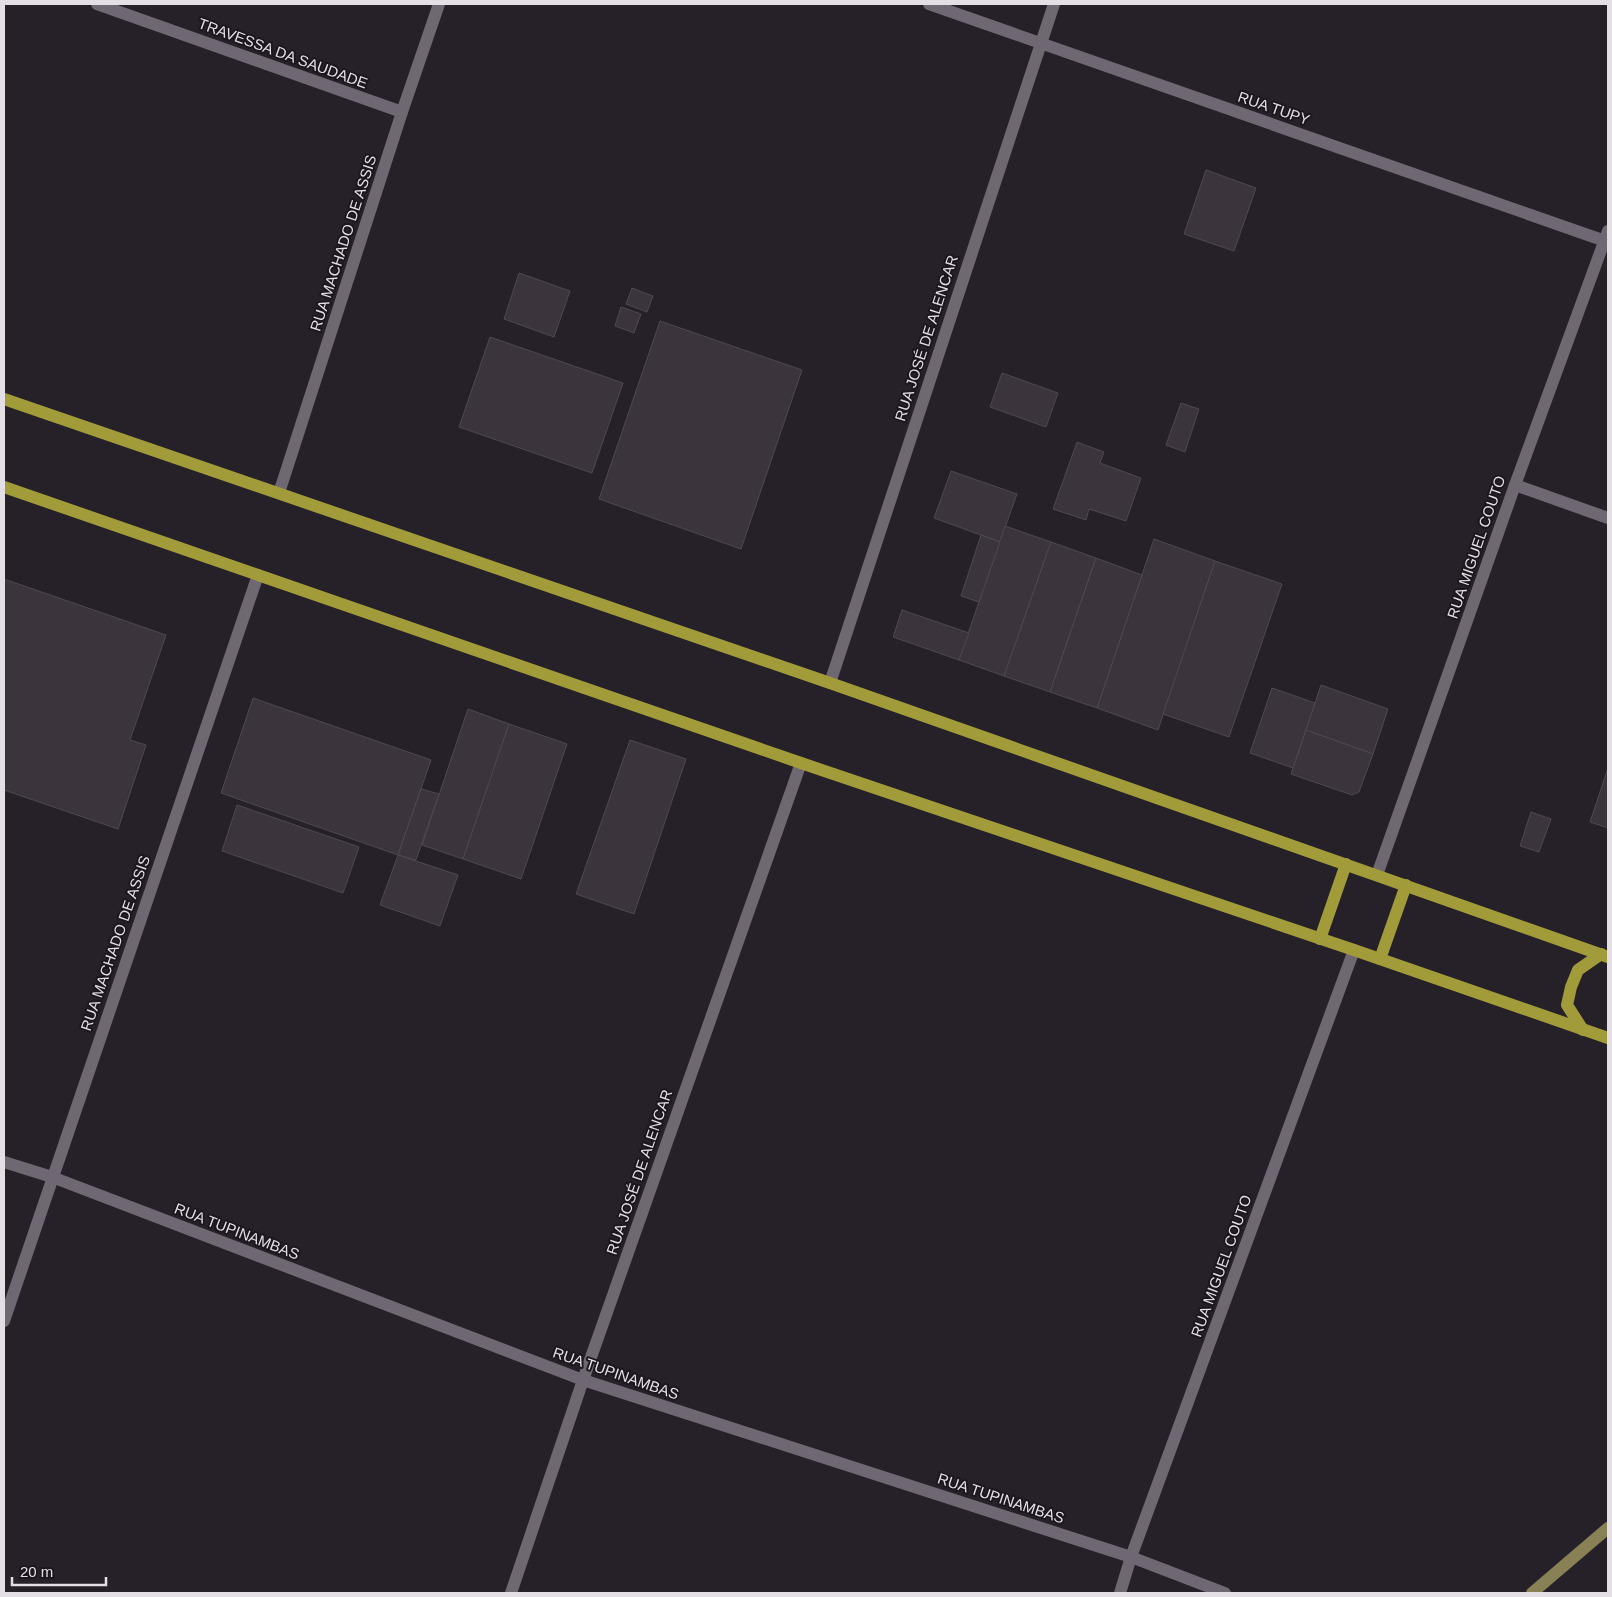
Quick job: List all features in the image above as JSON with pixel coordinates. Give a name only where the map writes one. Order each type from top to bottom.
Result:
[{"type":"main road","points":[[4,399],[830,683],[1604,956]]},
{"type":"main road","points":[[4,487],[801,763],[1608,1038]]},
{"type":"main road","points":[[1320,939],[1346,864]]},
{"type":"main road","points":[[1380,959],[1406,886]]},
{"type":"main road","points":[[1583,1030],[1568,1005],[1571,987],[1578,970],[1604,956]]},
{"type":"street","name":"TRAVESSA DA SAUDADE","points":[[97,4],[402,112]]},
{"type":"street","name":"RUA MACHADO DE ASSIS","points":[[279,493],[402,112],[439,4]]},
{"type":"street","name":"RUA TUPY","points":[[929,4],[1607,238]]},
{"type":"street","name":"RUA JOSÉ DE ALENCAR","points":[[830,683],[1054,4]]},
{"type":"street","name":"RUA MIGUEL COUTO","points":[[1377,876],[1515,485],[1607,238]]},
{"type":"street","points":[[1515,485],[1608,518]]},
{"type":"street","name":"RUA MACHADO DE ASSIS","points":[[4,1321],[258,575]]},
{"type":"street","name":"RUA JOSÉ DE ALENCAR","points":[[510,1593],[583,1380],[801,763]]},
{"type":"street","name":"RUA MIGUEL COUTO","points":[[1120,1593],[1354,950]]},
{"type":"street","name":"RUA TUPINAMBAS","points":[[4,1162],[52,1177],[583,1380],[1132,1557],[1225,1593]]},
{"type":"street","points":[[1532,1593],[1608,1528]]},
{"type":"building","points":[[1206,170],[1256,188],[1234,251],[1184,234]]},
{"type":"building","points":[[519,273],[570,291],[554,337],[504,319]]},
{"type":"building","points":[[632,288],[653,296],[647,312],[626,304]]},
{"type":"building","points":[[621,307],[641,314],[634,333],[615,326]]},
{"type":"building","points":[[660,321],[802,370],[741,549],[599,499]]},
{"type":"building","points":[[490,337],[623,383],[592,473],[459,427]]},
{"type":"building","points":[[1002,373],[1058,393],[1046,427],[990,407]]},
{"type":"building","points":[[1181,403],[1199,409],[1185,452],[1166,445]]},
{"type":"building","points":[[1077,442],[1104,452],[1100,463],[1141,478],[1126,521],[1089,509],[1086,520],[1053,509]]},
{"type":"building","points":[[951,471],[1017,494],[1000,542],[934,518]]},
{"type":"building","points":[[1005,526],[1051,542],[1004,676],[959,660]]},
{"type":"building","points":[[981,535],[1000,542],[979,602],[961,596]]},
{"type":"building","points":[[1154,539],[1215,561],[1158,730],[1097,708]]},
{"type":"building","points":[[1051,542],[1096,558],[1050,692],[1004,676]]},
{"type":"building","points":[[1096,558],[1142,575],[1097,708],[1050,692]]},
{"type":"building","points":[[1215,561],[1282,584],[1229,737],[1163,714]]},
{"type":"building","points":[[4,579],[166,635],[130,740],[146,745],[118,829],[4,790]]},
{"type":"building","points":[[902,610],[969,633],[959,660],[893,637]]},
{"type":"building","points":[[1321,685],[1388,709],[1373,754],[1306,730]]},
{"type":"building","points":[[1272,688],[1315,703],[1293,768],[1250,753]]},
{"type":"building","points":[[253,698],[431,760],[398,855],[221,793]]},
{"type":"building","points":[[468,709],[509,724],[463,859],[422,845]]},
{"type":"building","points":[[509,724],[567,744],[521,879],[463,859]]},
{"type":"building","points":[[1306,730],[1373,754],[1359,792],[1352,795],[1291,774]]},
{"type":"building","points":[[630,740],[686,759],[634,914],[576,894]]},
{"type":"building","points":[[1608,768],[1608,828],[1590,822]]},
{"type":"building","points":[[421,789],[439,794],[416,860],[398,855]]},
{"type":"building","points":[[237,805],[359,847],[343,893],[222,851]]},
{"type":"building","points":[[1531,812],[1551,819],[1539,852],[1520,846]]},
{"type":"building","points":[[398,855],[458,875],[440,926],[380,905]]}]
